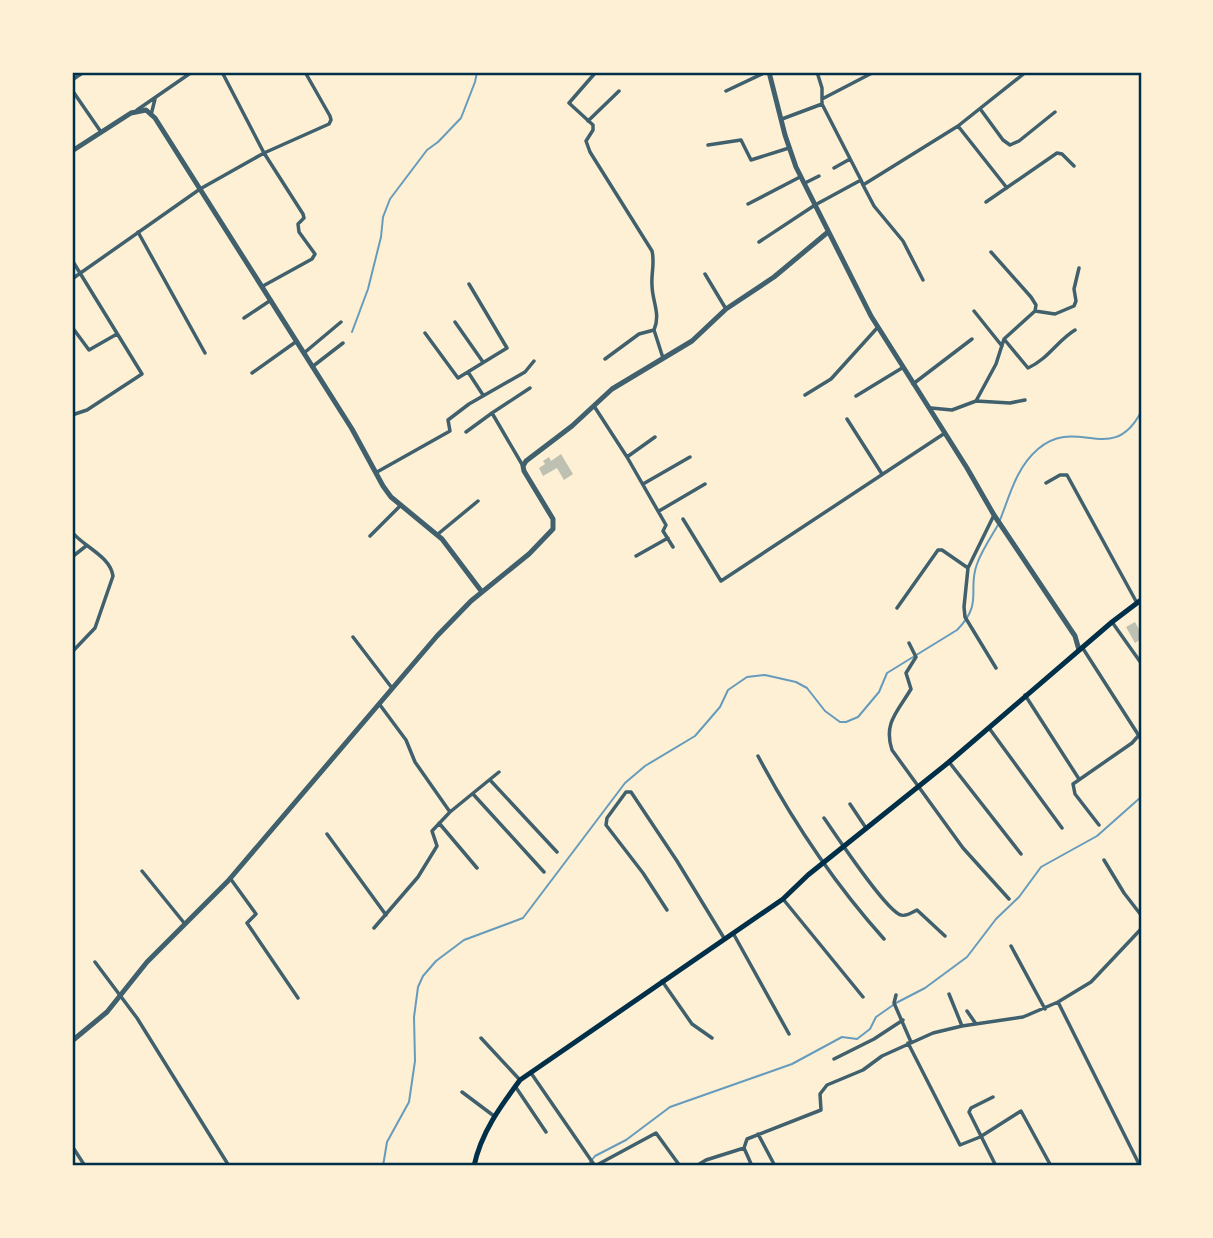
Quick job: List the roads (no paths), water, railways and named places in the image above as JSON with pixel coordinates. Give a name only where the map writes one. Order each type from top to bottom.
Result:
[{"type":"main road","points":[[474,1166],[480,1144],[494,1116],[520,1080],[530,1071],[783,899],[1139,602]]},
{"type":"street","points":[[72,80],[84,72]]},
{"type":"street","points":[[72,151],[192,72]]},
{"type":"street","points":[[222,72],[264,153],[303,214],[304,218],[298,224],[298,229],[315,254],[312,259],[262,286]]},
{"type":"street","points":[[72,279],[200,189],[264,153],[330,122],[330,116],[305,72]]},
{"type":"street","points":[[596,72],[569,103],[594,127],[586,141],[590,152],[652,251],[654,264],[651,282],[657,322],[654,330],[664,360]]},
{"type":"street","points":[[726,91],[768,72],[789,148],[802,181],[878,327],[993,515],[1140,737],[1073,784],[1073,791],[1099,825]]},
{"type":"street","points":[[817,72],[822,102],[863,185],[874,206],[903,241],[923,280]]},
{"type":"street","points":[[782,119],[822,102],[874,72]]},
{"type":"street","points":[[863,185],[958,126],[1026,72]]},
{"type":"street","points":[[72,90],[101,132]]},
{"type":"street","points":[[588,121],[619,91]]},
{"type":"street","points":[[152,115],[155,97]]},
{"type":"street","points":[[137,110],[146,110],[152,115],[171,140],[297,341],[383,486],[401,505],[438,534],[482,592]]},
{"type":"street","points":[[981,110],[1010,145],[1055,113]]},
{"type":"street","points":[[958,126],[1007,188]]},
{"type":"street","points":[[708,145],[741,140],[751,160],[789,148]]},
{"type":"street","points":[[986,202],[1056,153],[1062,154],[1074,166]]},
{"type":"street","points":[[834,168],[850,159]]},
{"type":"street","points":[[748,204],[819,176]]},
{"type":"street","points":[[759,242],[815,205],[861,180]]},
{"type":"street","points":[[138,232],[205,354]]},
{"type":"street","points":[[523,466],[619,384],[664,360],[692,341],[726,309],[774,277],[828,232]]},
{"type":"street","points":[[976,401],[996,364],[1004,339],[1035,310],[1036,305],[992,252]]},
{"type":"street","points":[[72,260],[142,373],[142,376],[87,410],[72,415]]},
{"type":"street","points":[[1035,310],[1055,314],[1074,306],[1074,281],[1079,268]]},
{"type":"street","points":[[705,274],[726,309]]},
{"type":"street","points":[[425,334],[458,378],[507,348],[469,284]]},
{"type":"street","points":[[244,318],[271,300]]},
{"type":"street","points":[[974,311],[1002,346]]},
{"type":"street","points":[[455,322],[483,362]]},
{"type":"street","points":[[304,353],[341,323]]},
{"type":"street","points":[[72,327],[89,350],[117,334]]},
{"type":"street","points":[[805,395],[831,379],[878,327]]},
{"type":"street","points":[[605,359],[639,334],[654,330]]},
{"type":"street","points":[[1004,339],[1028,368],[1052,351],[1063,337],[1074,330]]},
{"type":"street","points":[[913,384],[972,339]]},
{"type":"street","points":[[252,373],[297,341]]},
{"type":"street","points":[[312,367],[343,343]]},
{"type":"street","points":[[377,472],[450,431],[448,420],[524,372],[534,361]]},
{"type":"street","points":[[856,396],[902,368]]},
{"type":"street","points":[[468,372],[484,395]]},
{"type":"street","points":[[466,432],[530,388]]},
{"type":"street","points":[[931,411],[952,410],[976,401],[1025,400]]},
{"type":"street","points":[[594,406],[659,511],[666,525],[663,531],[673,547]]},
{"type":"street","points":[[72,1041],[97,1022],[147,962],[230,878],[437,636],[482,592],[529,554],[554,527],[553,519],[492,413]]},
{"type":"street","points":[[847,419],[882,474]]},
{"type":"street","points":[[683,519],[721,580],[882,474],[943,430]]},
{"type":"street","points":[[627,457],[655,437]]},
{"type":"street","points":[[643,484],[690,457]]},
{"type":"street","points":[[1046,483],[1059,475],[1067,475],[1139,602]]},
{"type":"street","points":[[659,511],[705,484]]},
{"type":"street","points":[[438,534],[478,501]]},
{"type":"street","points":[[370,536],[401,505]]},
{"type":"street","points":[[993,515],[968,568],[964,607],[967,621],[996,668]]},
{"type":"street","points":[[72,532],[86,547],[107,562],[113,576],[95,628],[72,652]]},
{"type":"street","points":[[636,556],[668,538]]},
{"type":"street","points":[[72,557],[86,547]]},
{"type":"street","points":[[897,608],[938,550],[968,568]]},
{"type":"street","points":[[1112,622],[1141,663]]},
{"type":"street","points":[[353,637],[392,688]]},
{"type":"street","points":[[909,643],[916,657],[906,673],[911,689],[891,719],[888,736],[892,750],[963,848],[1009,900]]},
{"type":"street","points":[[1025,695],[1079,779]]},
{"type":"street","points":[[380,705],[406,740],[415,762],[450,812]]},
{"type":"street","points":[[989,727],[1062,828]]},
{"type":"street","points":[[758,756],[822,864],[884,939]]},
{"type":"street","points":[[948,762],[1021,854]]},
{"type":"street","points":[[374,928],[418,877],[437,846],[432,831],[450,812],[499,772]]},
{"type":"street","points":[[491,780],[557,852]]},
{"type":"street","points":[[667,911],[643,873],[606,825],[607,818],[626,792],[631,792],[656,828],[724,938]]},
{"type":"street","points":[[473,794],[544,872]]},
{"type":"street","points":[[850,804],[867,830]]},
{"type":"street","points":[[824,818],[869,880],[898,913],[907,915],[917,910],[945,936]]},
{"type":"street","points":[[439,823],[477,868]]},
{"type":"street","points":[[327,834],[386,915]]},
{"type":"street","points":[[1104,860],[1141,915]]},
{"type":"street","points":[[142,871],[185,924]]},
{"type":"street","points":[[230,878],[256,914],[247,923],[298,998]]},
{"type":"street","points":[[783,899],[863,997]]},
{"type":"street","points":[[752,1166],[744,1148],[747,1139],[817,1113],[822,1108],[821,1091],[827,1086],[863,1070],[910,1043],[962,1026],[1019,1018],[1045,1009],[1091,982],[1141,930]]},
{"type":"street","points":[[733,933],[789,1034]]},
{"type":"street","points":[[1010,946],[1045,1009]]},
{"type":"street","points":[[95,961],[159,1051],[229,1166]]},
{"type":"street","points":[[662,981],[692,1024],[712,1038]]},
{"type":"street","points":[[949,994],[962,1026]]},
{"type":"street","points":[[896,995],[894,1003],[910,1043],[957,1142],[963,1145],[981,1137],[1021,1111],[1051,1166]]},
{"type":"street","points":[[1058,1002],[1140,1166]]},
{"type":"street","points":[[967,1011],[976,1024]]},
{"type":"street","points":[[834,1059],[874,1039],[903,1020]]},
{"type":"street","points":[[481,1038],[520,1080]]},
{"type":"street","points":[[530,1071],[595,1166],[656,1133],[680,1166]]},
{"type":"street","points":[[515,1087],[546,1132]]},
{"type":"street","points":[[462,1092],[494,1116]]},
{"type":"street","points":[[993,1097],[969,1110],[996,1166]]},
{"type":"street","points":[[758,1135],[775,1166]]},
{"type":"street","points":[[72,1146],[86,1166]]},
{"type":"street","points":[[696,1166],[706,1160],[744,1148]]},
{"type":"waterway","points":[[352,332],[368,289],[381,237],[383,217],[390,199],[427,150],[461,118],[477,72]]},
{"type":"waterway","points":[[1000,520],[1019,473],[1038,449],[1052,440],[1066,437],[1106,439],[1118,436],[1130,428],[1141,412]]},
{"type":"waterway","points":[[383,1166],[387,1142],[409,1102],[415,1061],[414,1017],[418,987],[423,976],[436,961],[464,940],[523,918],[625,783],[645,766],[695,736],[720,707],[728,690],[747,677],[765,675],[796,682],[807,688],[825,711],[840,722],[858,717],[879,692],[887,673],[957,630],[965,620],[973,604],[973,581],[977,564],[998,525]]},
{"type":"waterway","points":[[587,1166],[595,1156],[626,1140],[670,1107],[792,1064],[842,1037],[857,1039],[870,1029],[876,1017],[925,988],[967,957],[1041,867],[1097,836],[1141,797]]}]
